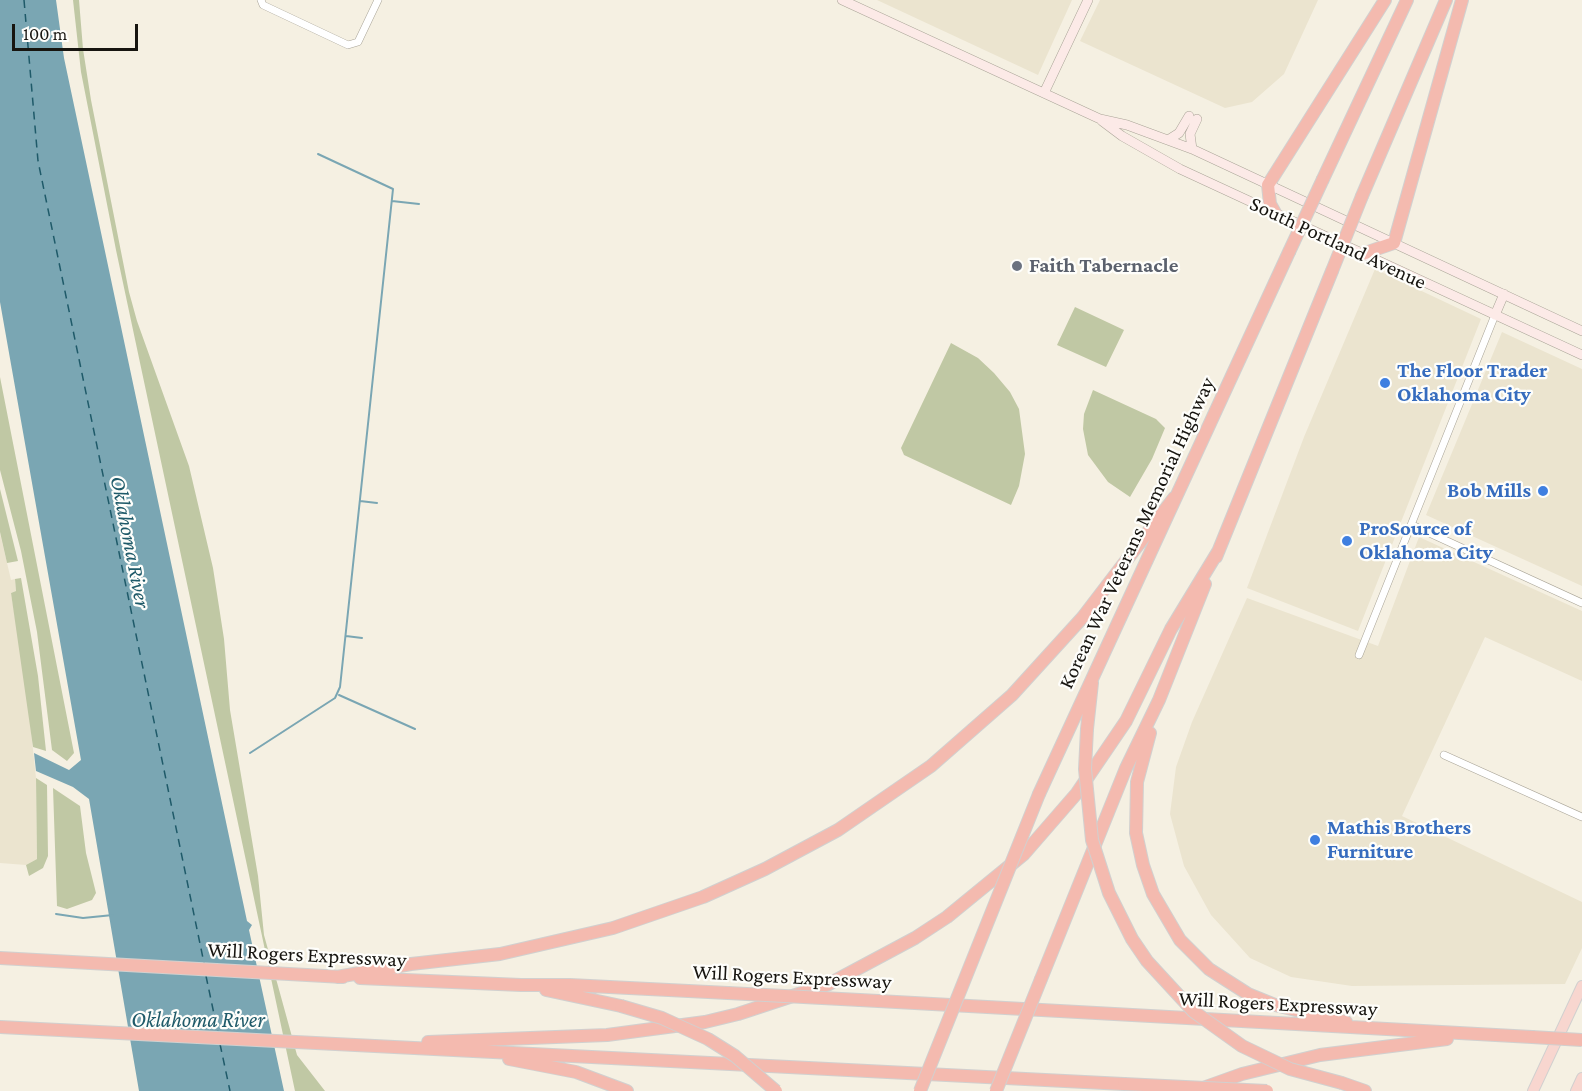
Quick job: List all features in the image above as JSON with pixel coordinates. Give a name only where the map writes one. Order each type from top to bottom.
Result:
[{"type":"highway","points":[[1275,213],[1270,204],[1268,185],[1385,0]]},
{"type":"highway","name":"Korean War Veterans Memorial Highway","points":[[920,1091],[1039,795],[1093,673],[1407,0]]},
{"type":"highway","points":[[996,1091],[1122,778],[1159,700],[1362,196],[1446,0]]},
{"type":"highway","points":[[1362,254],[1394,243],[1462,0]]},
{"type":"highway","points":[[337,977],[411,964],[500,954],[613,928],[714,893],[838,830],[931,766],[1012,695],[1083,617],[1174,498]]},
{"type":"highway","points":[[375,1045],[510,1037],[607,1035],[705,1022],[738,1014],[829,984],[907,943],[947,917],[1016,860],[1077,793],[1126,721],[1171,629],[1219,550]]},
{"type":"highway","points":[[1093,673],[1085,769],[1092,840],[1116,909],[1147,961],[1193,1011],[1242,1046],[1290,1069],[1365,1091]]},
{"type":"highway","points":[[1159,700],[1138,773],[1136,816],[1143,865],[1165,917],[1190,951],[1235,987],[1275,1005],[1379,1029]]},
{"type":"highway","name":"Will Rogers Expressway","points":[[0,958],[337,977],[728,993],[1582,1040]]},
{"type":"highway","points":[[521,985],[621,1006],[663,1018],[708,1039],[735,1056],[776,1091]]},
{"type":"highway","points":[[6,1028],[1267,1091]]},
{"type":"highway","points":[[1195,1091],[1242,1074],[1320,1054],[1478,1035]]},
{"type":"highway","points":[[467,1051],[576,1072],[627,1091]]},
{"type":"main road","name":"South Portland Avenue","points":[[842,0],[1100,119],[1127,125],[1192,150],[1582,331]]},
{"type":"main road","points":[[1044,93],[1088,0]]},
{"type":"main road","points":[[1168,140],[1179,133],[1193,117],[1190,134],[1192,150]]},
{"type":"main road","name":"South Portland Avenue","points":[[1100,119],[1122,136],[1161,159],[1582,356]]},
{"type":"main road","points":[[1495,315],[1504,294]]},
{"type":"main road","points":[[1533,1091],[1582,986]]},
{"type":"main road","points":[[1576,1091],[1582,1078]]},
{"type":"street","points":[[261,0],[262,5],[348,45],[358,42],[378,0]]},
{"type":"street","points":[[1359,655],[1495,315]]},
{"type":"street","points":[[1412,525],[1582,603]]},
{"type":"street","points":[[1444,755],[1582,818]]},
{"type":"shaded area","points":[[877,0],[1072,0],[1038,75]]},
{"type":"shaded area","points":[[1100,0],[1318,0],[1284,74],[1252,102],[1225,108],[1080,41]]},
{"type":"shaded area","points":[[1375,269],[1481,319],[1358,631],[1247,588],[1304,437]]},
{"type":"shaded area","points":[[1502,332],[1582,369],[1582,586],[1426,515]]},
{"type":"shaded area","points":[[0,533],[11,580],[15,579],[16,591],[11,593],[26,684],[36,778],[37,859],[26,865],[0,863]]},
{"type":"shaded area","points":[[1419,537],[1582,611],[1582,681],[1485,637],[1402,816],[1582,902],[1582,948],[1565,984],[1352,986],[1291,977],[1250,958],[1211,915],[1184,866],[1170,814],[1176,767],[1192,722],[1247,598],[1378,646]]},
{"type":"green space","points":[[73,0],[79,0],[83,49],[91,100],[129,292],[137,321],[189,466],[213,568],[224,639],[230,710],[258,876],[264,935],[297,1055],[325,1091],[295,1091],[116,250],[81,72]]},
{"type":"green space","points":[[1075,307],[1124,330],[1106,367],[1057,345]]},
{"type":"green space","points":[[951,343],[978,358],[994,373],[1010,392],[1019,409],[1025,454],[1019,486],[1011,505],[904,455],[901,448]]},
{"type":"green space","points":[[0,377],[74,753],[67,761],[52,750],[37,632],[21,551],[0,470]]},
{"type":"green space","points":[[1093,390],[1156,419],[1165,428],[1152,459],[1130,497],[1108,482],[1088,455],[1083,429],[1084,414]]},
{"type":"green space","points":[[0,489],[18,561],[7,563],[0,532]]},
{"type":"green space","points":[[21,578],[38,676],[46,751],[33,747],[11,593],[16,591],[15,579]]},
{"type":"green space","points":[[36,778],[47,785],[48,856],[43,868],[29,876],[26,865],[37,859]]},
{"type":"green space","points":[[53,788],[80,806],[86,853],[96,893],[92,900],[67,909],[57,906]]},
{"type":"water","name":"Oklahoma River","points":[[0,0],[56,0],[64,58],[247,921],[252,925],[249,930],[284,1091],[139,1091],[89,799],[73,787],[36,771],[34,753],[69,770],[81,760],[0,302]]},
{"type":"waterway","points":[[250,753],[335,698],[340,687],[393,189],[318,154]]},
{"type":"waterway","points":[[392,201],[419,204]]},
{"type":"waterway","points":[[360,501],[377,503]]},
{"type":"waterway","points":[[346,636],[362,638]]},
{"type":"waterway","points":[[339,695],[415,729]]},
{"type":"waterway","points":[[56,914],[83,918],[113,915]]},
{"type":"ferry route","points":[[24,0],[38,161],[204,963]]},
{"type":"ferry route","points":[[206,976],[218,1033]]},
{"type":"ferry route","points":[[220,1044],[230,1091]]},
{"type":"place","name":"Faith Tabernacle","points":[[1017,266]]},
{"type":"place","name":"The Floor Trader Oklahoma City","points":[[1385,383]]},
{"type":"place","name":"Bob Mills","points":[[1543,491]]},
{"type":"place","name":"ProSource of Oklahoma City","points":[[1347,541]]},
{"type":"place","name":"Mathis Brothers Furniture","points":[[1315,840]]}]
